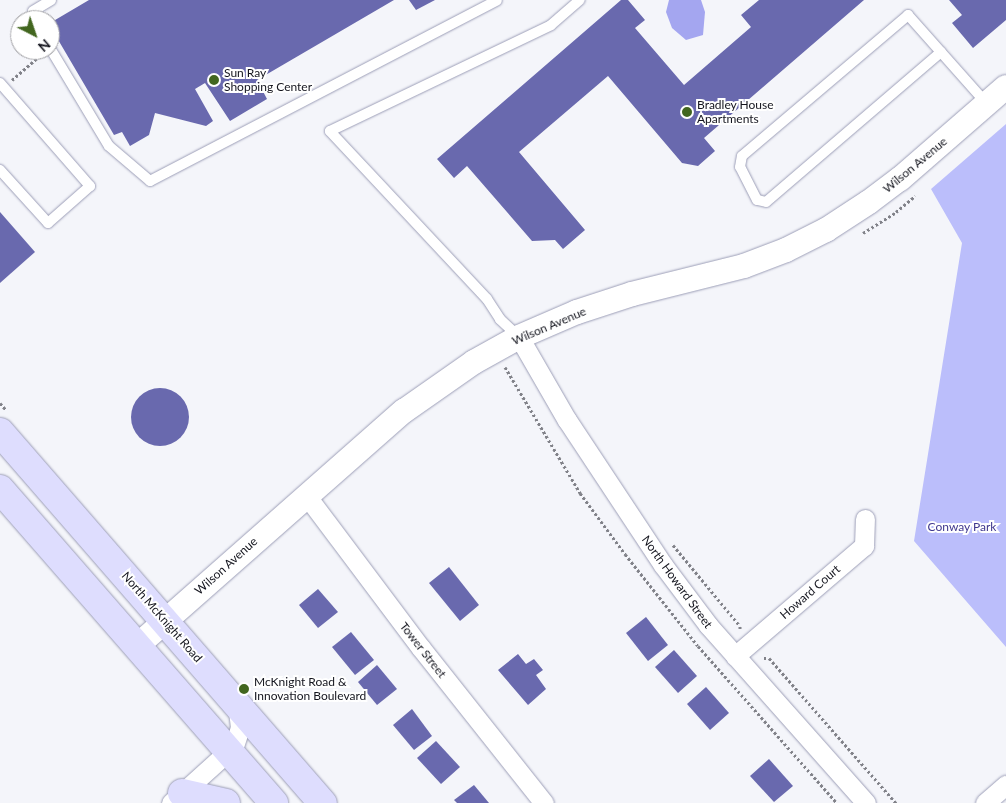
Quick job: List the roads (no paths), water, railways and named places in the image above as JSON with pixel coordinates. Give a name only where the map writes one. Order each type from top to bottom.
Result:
[{"type":"main road","name":"North McKnight Road","points":[[0,432],[323,803]]},
{"type":"main road","points":[[0,489],[274,803]]},
{"type":"main road","points":[[177,798],[226,803]]},
{"type":"street","name":"Wilson Avenue","points":[[137,646],[306,495],[431,390],[474,362],[519,337],[577,312],[632,294],[728,271],[802,242],[869,202],[1006,88]]},
{"type":"street","name":"North Howard Street","points":[[519,337],[608,486],[668,572],[735,656],[866,803]]},
{"type":"street","name":"Tower Street","points":[[306,495],[421,648],[544,803]]},
{"type":"street","name":"Howard Court","points":[[735,656],[864,546],[865,519]]},
{"type":"street","points":[[177,798],[230,752],[237,739],[240,727],[237,703]]},
{"type":"street","points":[[985,803],[1006,785]]},
{"type":"lane","points":[[57,60],[109,146],[150,181],[497,0]]},
{"type":"lane","points":[[519,337],[500,319],[487,298],[330,131],[551,25],[580,0]]},
{"type":"lane","points":[[34,10],[47,1]]},
{"type":"lane","points":[[940,52],[766,202],[757,200],[740,167],[742,156],[908,14],[987,104]]},
{"type":"lane","points":[[0,170],[48,223],[90,186],[2,85]]},
{"type":"place","name":"Sun Ray Shopping Center","points":[[214,80]]},
{"type":"place","name":"Bradley House Apartments","points":[[687,112]]},
{"type":"place","name":"McKnight Road & Innovation Boulevard","points":[[244,689]]},
{"type":"park label","name":"Conway Park","points":[[962,527]]}]
